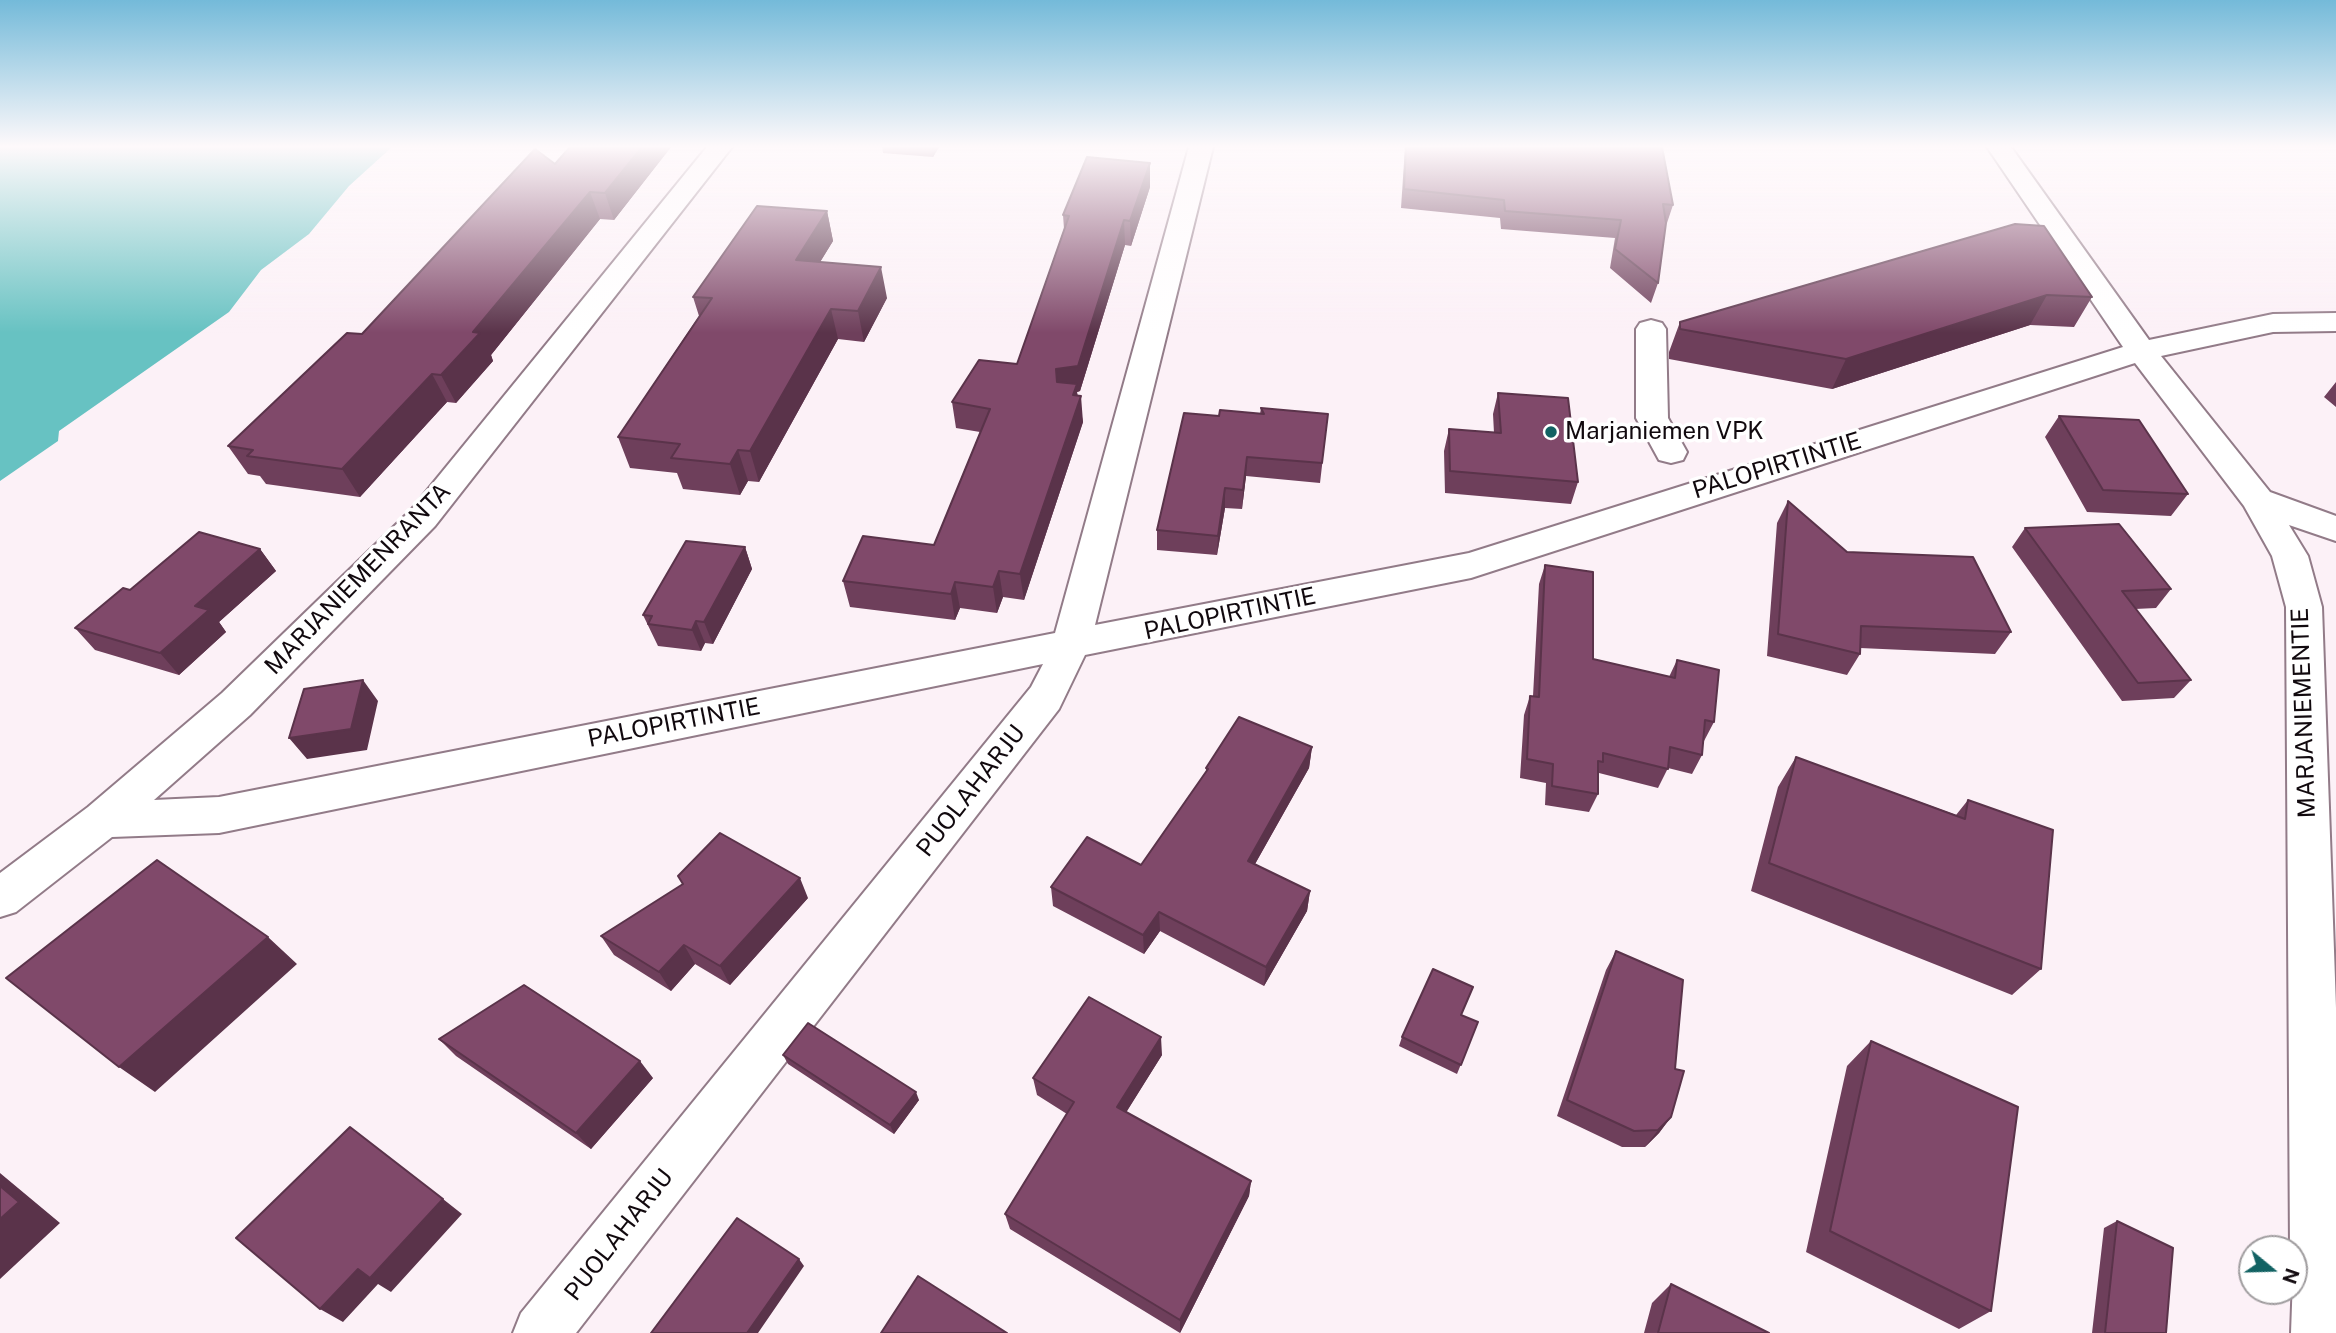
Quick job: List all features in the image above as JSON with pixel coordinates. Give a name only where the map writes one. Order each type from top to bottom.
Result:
[{"type":"street","name":"MARJANIEMENRANTA","points":[[0,898],[103,820],[236,704],[423,518],[670,209]]},
{"type":"street","name":"PUOLAHARJU","points":[[541,1333],[1045,698],[1071,646],[1185,209]]},
{"type":"street","name":"MARJANIEMENTIE","points":[[2042,209],[2141,351],[2258,500],[2290,556],[2304,607],[2319,1333]]},
{"type":"street","name":"PALOPIRTINTIE","points":[[103,820],[219,816],[507,755],[1071,646],[1471,565],[2141,351],[2273,323],[2336,322]]},
{"type":"street","points":[[1651,329],[1652,418],[1671,452]]},
{"type":"street","points":[[2258,500],[2336,528]]},
{"type":"water","points":[[0,209],[330,209],[309,234],[261,270],[229,312],[59,431],[58,441],[0,481]]},
{"type":"building","points":[[479,209],[576,209],[473,332],[480,333],[441,375],[432,374],[342,469],[247,456],[253,450],[228,446],[347,333],[362,334]]},
{"type":"building","points":[[755,209],[827,211],[796,260],[881,267],[858,311],[831,309],[750,451],[738,450],[730,464],[671,458],[680,444],[618,437],[712,298],[693,297]]},
{"type":"building","points":[[1065,209],[1134,209],[1130,221],[1124,220],[1078,366],[1056,369],[1057,382],[1077,384],[1073,395],[1081,396],[1020,574],[999,571],[993,587],[955,582],[951,594],[843,581],[863,536],[934,545],[990,409],[952,402],[979,360],[1017,364],[1069,216],[1063,215]]},
{"type":"building","points":[[1664,209],[1666,223],[1658,283],[1615,249],[1621,220],[1505,211]]},
{"type":"building","points":[[2015,224],[2044,226],[2092,297],[2047,295],[1846,359],[1680,329],[1680,322]]},
{"type":"building","points":[[1498,393],[1568,398],[1578,482],[1450,471],[1449,429],[1501,433]]},
{"type":"building","points":[[1261,408],[1328,414],[1322,463],[1247,457],[1243,490],[1225,488],[1218,536],[1157,530],[1184,413],[1219,416],[1220,410],[1264,414]]},
{"type":"building","points":[[2059,416],[2139,420],[2188,494],[2103,490]]},
{"type":"building","points":[[1788,501],[1847,552],[1973,557],[2011,632],[1861,626],[1860,654],[1778,634]]},
{"type":"building","points":[[2119,524],[2171,589],[2122,591],[2191,680],[2138,683],[2025,528]]},
{"type":"building","points":[[199,532],[260,549],[195,606],[209,610],[160,653],[75,628],[123,588],[130,590]]},
{"type":"building","points":[[686,541],[745,547],[704,622],[696,621],[692,630],[648,624],[652,616],[643,615]]},
{"type":"building","points":[[1545,565],[1593,572],[1593,659],[1675,678],[1677,660],[1719,670],[1714,722],[1705,720],[1702,755],[1670,747],[1668,769],[1603,753],[1603,762],[1598,761],[1598,794],[1552,786],[1553,764],[1527,759],[1530,696],[1539,697]]},
{"type":"building","points":[[363,680],[351,729],[289,738],[304,689]]},
{"type":"building","points":[[1239,717],[1312,747],[1248,861],[1310,891],[1266,967],[1159,912],[1143,935],[1051,887],[1087,837],[1141,865],[1208,769],[1206,768]]},
{"type":"building","points":[[1796,757],[1965,819],[1968,800],[2053,830],[2041,969],[1769,863]]},
{"type":"building","points":[[720,833],[800,878],[720,966],[684,945],[659,972],[601,936],[683,884],[678,876]]},
{"type":"building","points":[[157,860],[268,937],[119,1067],[6,978]]},
{"type":"building","points":[[1616,951],[1683,980],[1675,1069],[1684,1071],[1671,1117],[1658,1130],[1634,1131],[1567,1100]]},
{"type":"building","points":[[1433,969],[1473,987],[1461,1015],[1478,1022],[1461,1065],[1402,1037]]},
{"type":"building","points":[[524,985],[640,1061],[576,1133],[439,1039]]},
{"type":"building","points":[[1089,997],[1161,1037],[1117,1107],[1251,1181],[1180,1320],[1005,1214],[1074,1102],[1033,1078]]},
{"type":"building","points":[[808,1023],[916,1092],[890,1125],[783,1055]]},
{"type":"building","points":[[1871,1041],[2018,1107],[1991,1311],[1830,1231]]},
{"type":"building","points":[[350,1127],[443,1199],[370,1278],[358,1269],[320,1309],[236,1238]]},
{"type":"building","points":[[0,1186],[19,1202],[0,1219]]},
{"type":"building","points":[[737,1218],[799,1259],[747,1333],[651,1333]]},
{"type":"building","points":[[2117,1221],[2173,1248],[2166,1333],[2105,1333]]},
{"type":"building","points":[[918,1276],[1007,1333],[881,1333]]},
{"type":"building","points":[[1671,1284],[1769,1333],[1658,1333]]},
{"type":"place","name":"Marjaniemen VPK","points":[[1551,432]]}]
